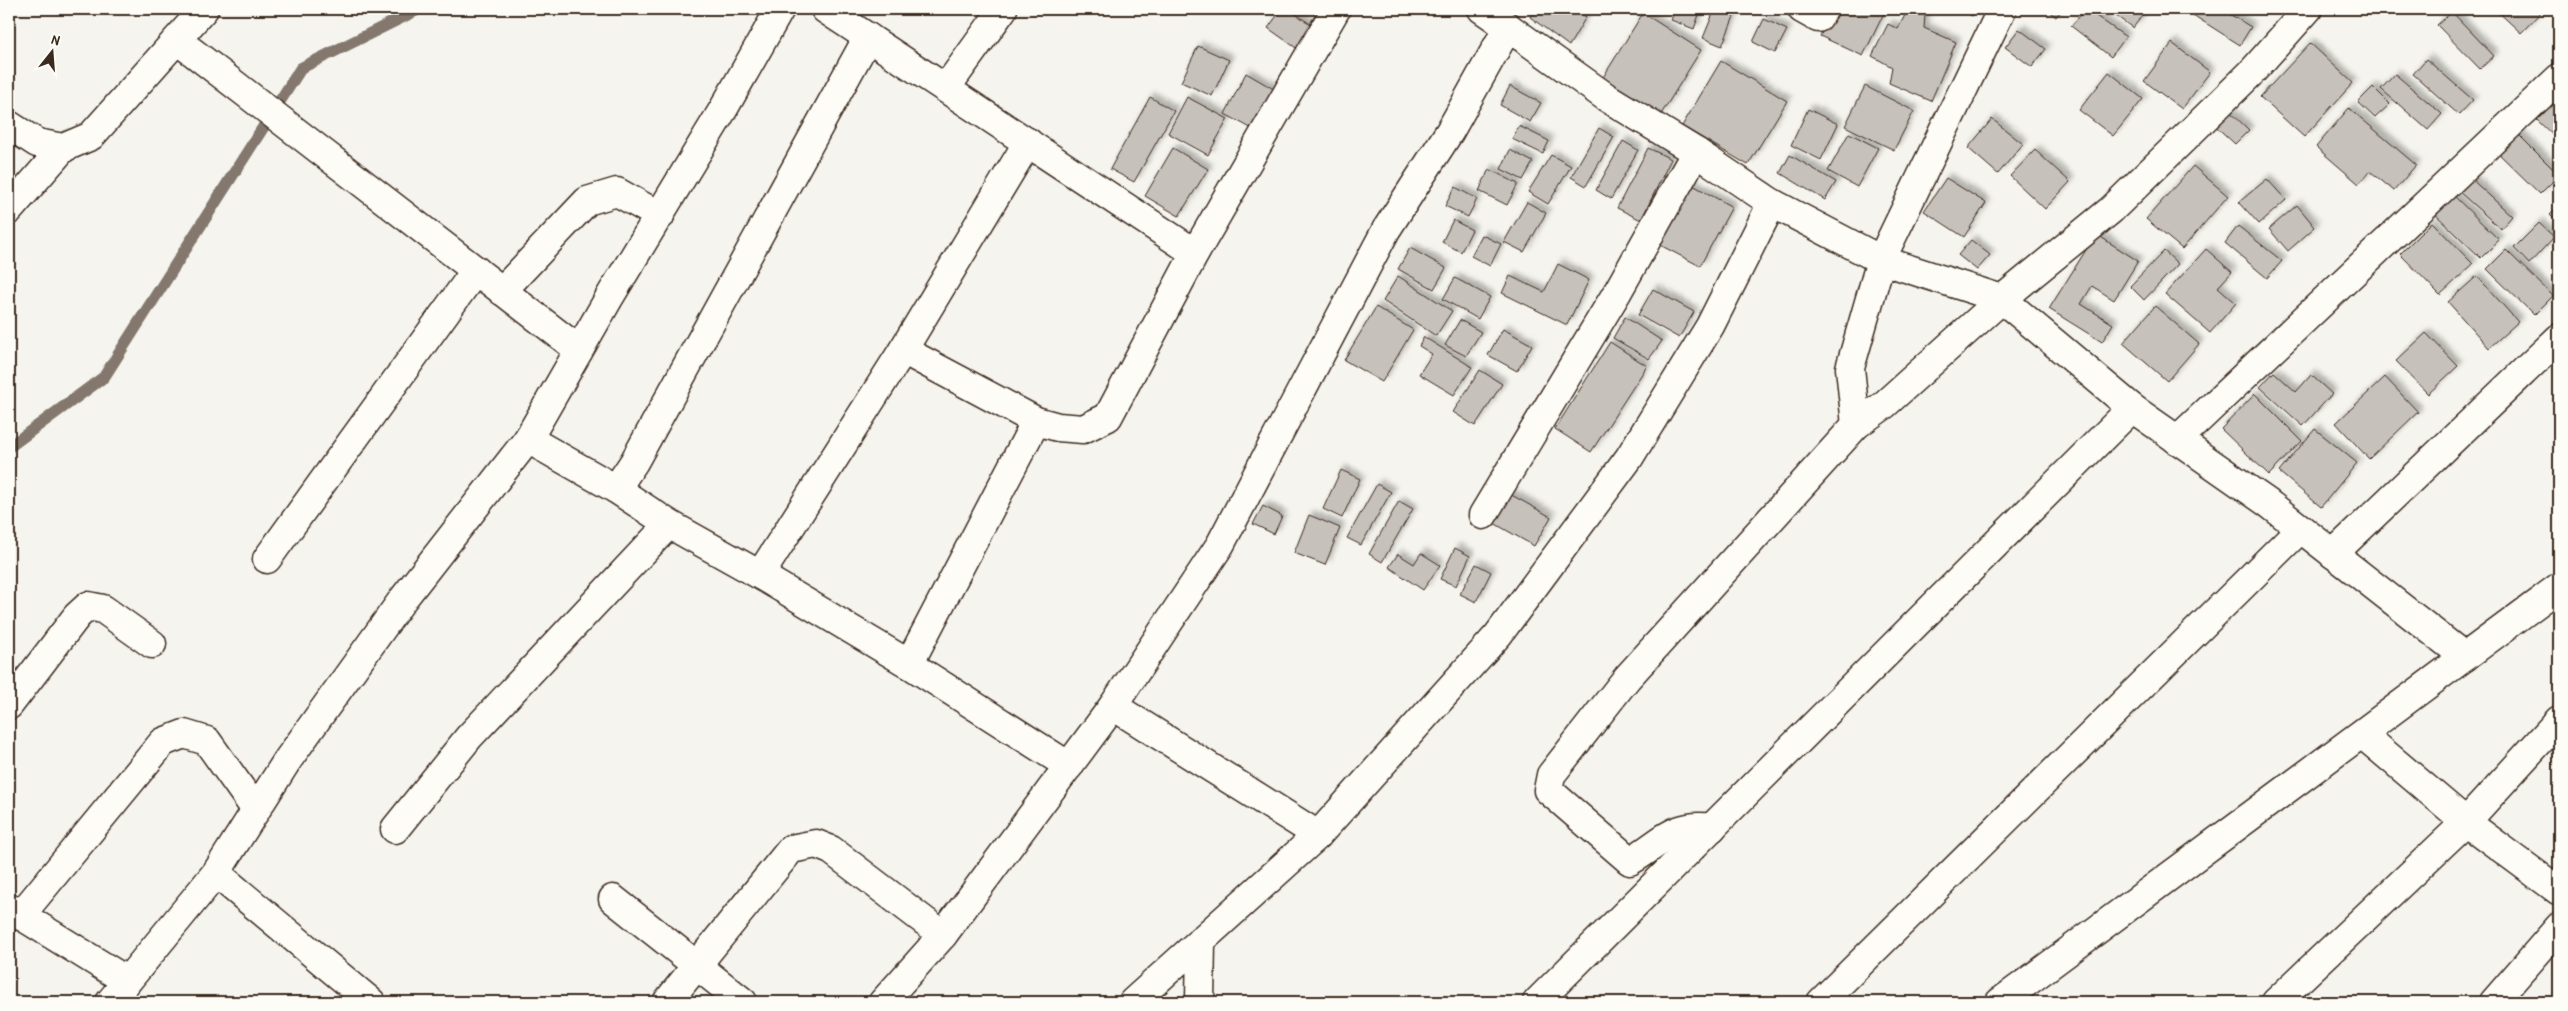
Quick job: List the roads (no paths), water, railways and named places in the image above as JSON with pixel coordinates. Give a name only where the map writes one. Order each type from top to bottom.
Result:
[{"type":"street","points":[[9,210],[63,148],[91,136],[204,9]]},
{"type":"street","points":[[110,1002],[216,873],[287,761],[403,598],[528,439],[780,9]]},
{"type":"street","points":[[946,88],[1003,9]]},
{"type":"street","points":[[903,350],[1036,421],[1058,427],[1083,429],[1108,417],[1195,253],[1336,9]]},
{"type":"street","points":[[1482,9],[1606,96],[1696,152],[1772,203],[1881,260],[2002,299],[2132,408],[2268,503],[2465,657]]},
{"type":"street","points":[[1802,9],[1818,18],[1824,9]]},
{"type":"street","points":[[1856,426],[1850,368],[1881,260],[2002,9]]},
{"type":"street","points":[[1712,828],[1694,825],[1657,841],[1630,861],[1548,790],[1551,775],[1627,678],[1856,426],[1884,405],[2002,299],[2110,210],[2251,73],[2308,9]]},
{"type":"street","points":[[834,11],[868,37],[1195,253]]},
{"type":"street","points":[[883,1002],[943,935],[1069,766],[1113,706],[1220,545],[1386,230],[1450,131],[1508,27]]},
{"type":"street","points":[[616,489],[634,462],[868,37]]},
{"type":"street","points":[[177,40],[579,350]]},
{"type":"street","points":[[2177,440],[2559,78]]},
{"type":"street","points":[[9,125],[37,143],[63,148]]},
{"type":"street","points":[[760,575],[903,350],[1028,142]]},
{"type":"street","points":[[1483,515],[1618,290],[1696,152]]},
{"type":"street","points":[[502,291],[587,201],[618,192],[660,216]]},
{"type":"street","points":[[1133,1002],[1318,835],[1498,635],[1629,458],[1710,326],[1772,203]]},
{"type":"street","points":[[266,560],[476,270]]},
{"type":"street","points":[[2333,554],[2559,338]]},
{"type":"street","points":[[1536,1002],[2132,408]]},
{"type":"street","points":[[909,664],[1036,421]]},
{"type":"street","points":[[528,439],[616,489],[669,524],[760,575],[909,664],[1069,766]]},
{"type":"street","points":[[395,829],[469,738],[669,524]]},
{"type":"street","points":[[1821,1002],[2300,529]]},
{"type":"street","points":[[2000,1002],[2559,587]]},
{"type":"street","points":[[9,705],[77,616],[88,606],[103,609],[152,644]]},
{"type":"street","points":[[1113,706],[1318,835]]},
{"type":"street","points":[[2276,1002],[2466,822],[2559,720]]},
{"type":"street","points":[[127,981],[15,912],[164,742],[184,734],[207,741],[256,810]]},
{"type":"street","points":[[2362,734],[2466,822],[2559,891]]},
{"type":"street","points":[[667,1002],[791,849],[816,844],[831,850],[943,935]]},
{"type":"street","points":[[216,873],[371,1002]]},
{"type":"street","points":[[612,899],[743,1002]]},
{"type":"street","points":[[2494,1002],[2559,927]]},
{"type":"street","points":[[1200,1002],[1202,940]]},
{"type":"waterway","points":[[9,447],[104,377],[301,68],[419,9]]}]
